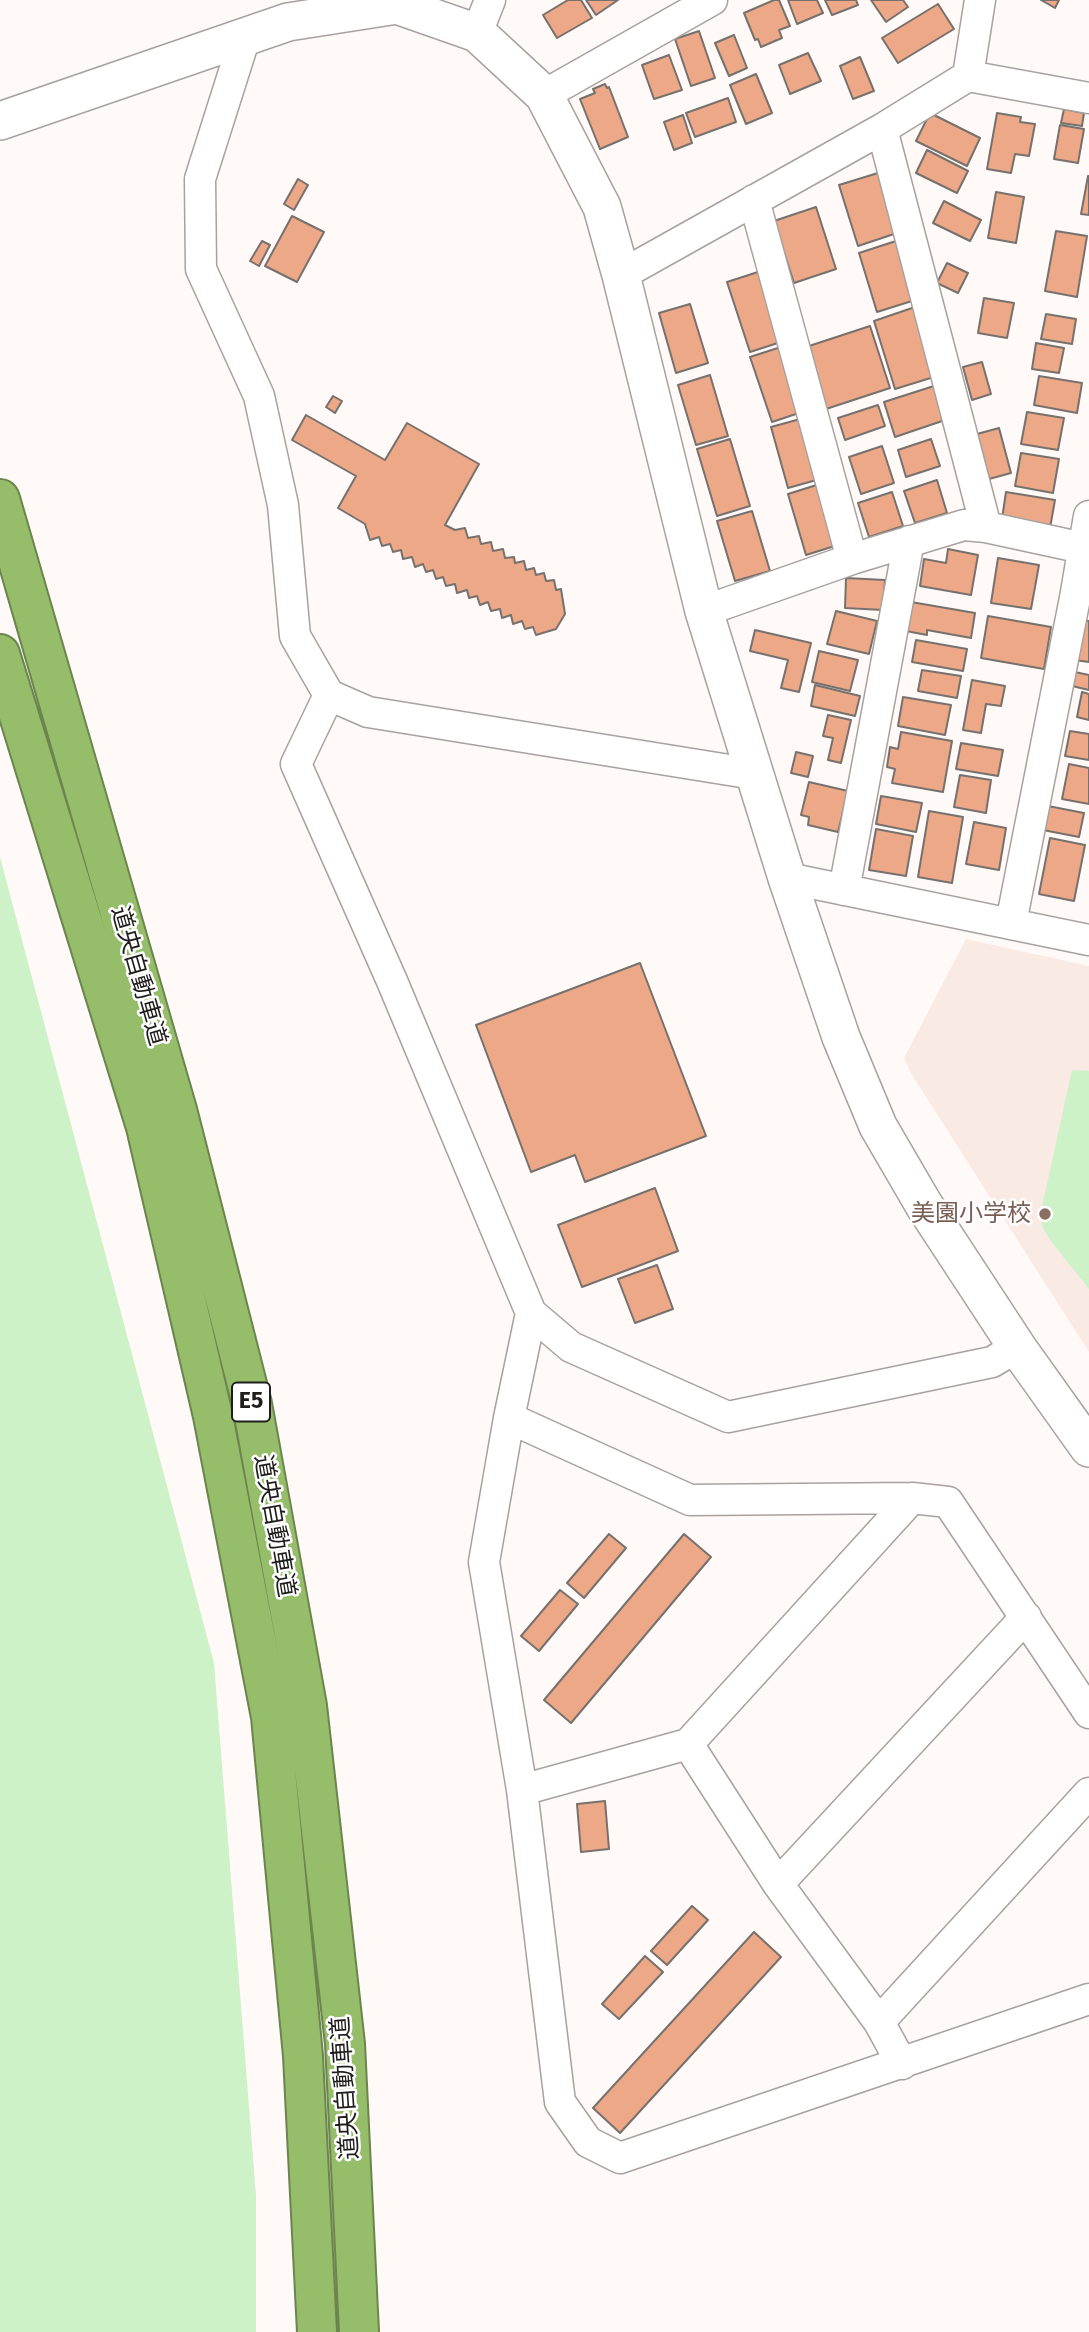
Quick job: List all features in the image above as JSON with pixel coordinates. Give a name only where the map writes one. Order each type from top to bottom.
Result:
[{"type":"highway","name":"道央自動車道","points":[[0,499],[177,1110],[252,1404],[312,1746],[345,2044],[359,2332]]},
{"type":"highway","name":"道央自動車道","points":[[0,654],[146,1128],[213,1416],[271,1717],[303,2056],[317,2332]]},
{"type":"street","points":[[544,95],[712,0]]},
{"type":"street","points":[[968,76],[980,0]]},
{"type":"street","points":[[0,121],[288,22],[397,5],[484,16],[544,95],[602,207],[704,611],[787,878],[841,1037],[878,1126],[924,1205],[1017,1347],[1089,1448]]},
{"type":"street","points":[[245,37],[200,179],[201,269],[259,396],[283,505],[295,636],[329,695],[368,712],[754,774]]},
{"type":"street","points":[[621,275],[882,128],[968,76],[1089,98]]},
{"type":"street","points":[[882,128],[986,527]]},
{"type":"street","points":[[754,201],[852,559]]},
{"type":"street","points":[[1012,923],[1082,599],[1083,548],[1089,516]]},
{"type":"street","points":[[704,611],[852,559],[964,525],[986,527],[1083,548]]},
{"type":"street","points":[[844,890],[909,541]]},
{"type":"street","points":[[329,695],[296,764],[392,981],[531,1313],[571,1347],[728,1417],[992,1362],[1017,1347]]},
{"type":"street","points":[[787,878],[1089,940]]},
{"type":"street","points":[[531,1313],[509,1418],[484,1562],[522,1790],[559,2102],[588,2142],[620,2158],[1089,1999]]},
{"type":"street","points":[[509,1418],[690,1500],[912,1499],[948,1502],[1089,1713]]},
{"type":"street","points":[[522,1790],[688,1744],[912,1499]]},
{"type":"street","points":[[778,1884],[1026,1617]]},
{"type":"street","points":[[688,1744],[778,1884],[879,2022],[902,2064]]},
{"type":"street","points":[[879,2022],[1089,1793]]},
{"type":"shaded area","name":"美園小学校","points":[[966,939],[1089,966],[1089,1352],[912,1075],[904,1058]]},
{"type":"green space","points":[[0,857],[214,1663],[256,2195],[256,2332],[0,2332]]},
{"type":"green space","points":[[1072,1070],[1089,1071],[1089,1289],[1050,1240],[1040,1216]]},
{"type":"building","points":[[568,0],[581,0],[592,18],[557,38],[543,15]]},
{"type":"building","points":[[586,0],[618,0],[596,15]]},
{"type":"building","points":[[779,0],[790,26],[779,30],[782,38],[761,47],[758,39],[755,40],[744,13]]},
{"type":"building","points":[[788,0],[817,0],[823,13],[797,24]]},
{"type":"building","points":[[825,0],[856,0],[858,5],[832,15]]},
{"type":"building","points":[[871,0],[903,0],[908,7],[886,22]]},
{"type":"building","points":[[1041,0],[1059,0],[1055,8]]},
{"type":"building","points":[[938,4],[954,29],[898,63],[882,38]]},
{"type":"building","points":[[699,31],[715,78],[691,86],[675,39]]},
{"type":"building","points":[[734,35],[747,68],[729,76],[715,43]]},
{"type":"building","points":[[808,53],[821,81],[790,94],[779,65]]},
{"type":"building","points":[[669,55],[682,90],[654,99],[642,65]]},
{"type":"building","points":[[860,57],[874,91],[853,99],[840,66]]},
{"type":"building","points":[[756,74],[772,113],[746,124],[730,85]]},
{"type":"building","points":[[605,84],[609,87],[628,137],[600,149],[580,99],[595,93],[593,89]]},
{"type":"building","points":[[728,98],[736,122],[695,137],[686,113]]},
{"type":"building","points":[[1064,109],[1084,113],[1082,126],[1061,123]]},
{"type":"building","points":[[930,113],[980,138],[967,166],[916,141]]},
{"type":"building","points":[[997,113],[1021,117],[1020,122],[1035,124],[1029,156],[1015,154],[1011,173],[987,169]]},
{"type":"building","points":[[683,115],[692,143],[674,150],[664,122]]},
{"type":"building","points":[[1060,125],[1084,129],[1078,163],[1054,159]]},
{"type":"building","points":[[927,150],[968,171],[957,193],[916,173]]},
{"type":"building","points":[[878,173],[897,233],[858,246],[839,185]]},
{"type":"building","points":[[1089,176],[1089,215],[1081,214]]},
{"type":"building","points":[[298,179],[308,185],[294,210],[284,204]]},
{"type":"building","points":[[996,192],[1024,197],[1016,243],[988,238]]},
{"type":"building","points":[[944,201],[981,220],[970,241],[933,223]]},
{"type":"building","points":[[816,207],[836,269],[794,283],[774,221]]},
{"type":"building","points":[[292,216],[324,232],[297,282],[265,266]]},
{"type":"building","points":[[1056,231],[1087,236],[1077,297],[1045,291]]},
{"type":"building","points":[[262,241],[270,245],[259,266],[250,261]]},
{"type":"building","points":[[896,241],[915,300],[877,312],[859,253]]},
{"type":"building","points":[[947,263],[968,273],[958,293],[937,283]]},
{"type":"building","points":[[761,271],[784,341],[750,352],[727,282]]},
{"type":"building","points":[[984,298],[1014,303],[1007,338],[978,333]]},
{"type":"building","points":[[690,304],[708,363],[676,373],[659,313]]},
{"type":"building","points":[[915,307],[937,376],[895,389],[874,321]]},
{"type":"building","points":[[1046,314],[1076,319],[1072,344],[1041,339]]},
{"type":"building","points":[[870,326],[890,388],[826,409],[806,347]]},
{"type":"building","points":[[1036,343],[1064,348],[1059,373],[1032,369]]},
{"type":"building","points":[[784,346],[805,411],[772,422],[750,357]]},
{"type":"building","points":[[982,362],[991,394],[972,400],[963,367]]},
{"type":"building","points":[[710,375],[728,436],[696,445],[678,385]]},
{"type":"building","points":[[1039,376],[1082,383],[1077,413],[1034,405]]},
{"type":"building","points":[[937,385],[948,419],[895,437],[884,402]]},
{"type":"building","points":[[333,396],[342,401],[335,413],[326,407]]},
{"type":"building","points":[[878,405],[885,426],[845,440],[838,418]]},
{"type":"building","points":[[1027,412],[1064,418],[1058,450],[1021,444]]},
{"type":"building","points":[[306,415],[385,460],[407,423],[479,464],[445,525],[455,530],[465,528],[468,538],[479,536],[481,544],[491,542],[493,551],[503,549],[505,558],[514,557],[515,563],[524,561],[526,570],[534,568],[536,575],[544,573],[546,581],[554,580],[556,590],[561,589],[565,614],[556,629],[536,635],[533,627],[525,629],[522,621],[513,624],[511,615],[502,618],[500,609],[491,611],[488,602],[480,605],[477,596],[469,598],[467,590],[457,593],[455,584],[446,586],[443,577],[436,579],[433,570],[426,572],[423,564],[415,567],[412,557],[403,559],[401,550],[393,552],[390,544],[382,546],[379,537],[370,540],[365,524],[338,508],[356,476],[292,440]]},
{"type":"building","points":[[804,418],[820,479],[788,488],[771,427]]},
{"type":"building","points":[[999,428],[1011,473],[989,479],[977,434]]},
{"type":"building","points":[[730,439],[750,506],[717,516],[697,449]]},
{"type":"building","points":[[931,439],[940,466],[906,477],[898,450]]},
{"type":"building","points":[[882,446],[894,483],[861,494],[849,457]]},
{"type":"building","points":[[1021,453],[1059,459],[1053,493],[1015,486]]},
{"type":"building","points":[[937,480],[947,513],[915,523],[904,491]]},
{"type":"building","points":[[823,483],[841,544],[806,555],[788,494]]},
{"type":"building","points":[[892,492],[903,526],[869,537],[858,503]]},
{"type":"building","points":[[1006,492],[1055,500],[1050,528],[1002,519]]},
{"type":"building","points":[[752,511],[770,571],[735,581],[717,521]]},
{"type":"building","points":[[948,549],[978,555],[971,595],[920,586],[924,559],[946,563]]},
{"type":"building","points":[[998,558],[1039,565],[1031,609],[991,603]]},
{"type":"building","points":[[846,578],[885,580],[883,610],[845,608]]},
{"type":"building","points":[[911,602],[975,613],[971,638],[927,630],[927,635],[906,631]]},
{"type":"building","points":[[836,611],[877,621],[869,654],[827,644]]},
{"type":"building","points":[[988,616],[1051,627],[1044,669],[981,658]]},
{"type":"building","points":[[1082,620],[1089,621],[1089,662],[1074,660]]},
{"type":"building","points":[[755,630],[811,643],[799,692],[781,688],[788,660],[750,651]]},
{"type":"building","points":[[916,640],[967,649],[963,671],[912,662]]},
{"type":"building","points":[[819,651],[858,660],[850,691],[812,682]]},
{"type":"building","points":[[922,670],[961,676],[957,698],[918,691]]},
{"type":"building","points":[[1075,672],[1089,675],[1089,690],[1072,686]]},
{"type":"building","points":[[972,680],[1005,686],[1001,706],[986,704],[981,733],[963,730]]},
{"type":"building","points":[[815,685],[860,696],[855,716],[811,706]]},
{"type":"building","points":[[1082,692],[1089,694],[1089,720],[1077,717]]},
{"type":"building","points":[[903,697],[951,705],[945,735],[898,726]]},
{"type":"building","points":[[828,715],[851,720],[841,763],[828,760],[833,738],[823,736]]},
{"type":"building","points":[[1070,731],[1089,734],[1089,760],[1065,756]]},
{"type":"building","points":[[901,732],[952,741],[943,792],[892,783],[895,769],[887,767],[890,747],[898,749]]},
{"type":"building","points":[[961,743],[1003,750],[998,776],[956,769]]},
{"type":"building","points":[[796,752],[813,756],[808,777],[791,773]]},
{"type":"building","points":[[1069,764],[1089,768],[1089,804],[1062,799]]},
{"type":"building","points":[[960,775],[991,780],[986,813],[954,807]]},
{"type":"building","points":[[809,782],[848,791],[838,832],[808,825],[809,817],[801,815]]},
{"type":"building","points":[[881,796],[922,803],[916,832],[876,824]]},
{"type":"building","points":[[1048,806],[1084,813],[1079,837],[1043,830]]},
{"type":"building","points":[[929,811],[963,817],[952,883],[918,877]]},
{"type":"building","points":[[974,822],[1006,828],[999,870],[966,864]]},
{"type":"building","points":[[876,829],[913,836],[906,876],[869,870]]},
{"type":"building","points":[[1050,838],[1085,845],[1074,901],[1039,894]]},
{"type":"building","points":[[640,963],[706,1136],[585,1182],[575,1155],[531,1172],[476,1025]]},
{"type":"building","points":[[655,1188],[678,1251],[582,1287],[558,1225]]},
{"type":"building","points":[[657,1265],[673,1309],[635,1323],[618,1279]]},
{"type":"building","points":[[609,1534],[626,1548],[584,1598],[567,1583]]},
{"type":"building","points":[[684,1534],[711,1557],[571,1723],[544,1700]]},
{"type":"building","points":[[560,1590],[578,1604],[539,1651],[521,1636]]},
{"type":"building","points":[[605,1801],[609,1849],[581,1852],[577,1804]]},
{"type":"building","points":[[692,1906],[708,1920],[667,1965],[651,1951]]},
{"type":"building","points":[[754,1932],[781,1957],[620,2133],[593,2108]]},
{"type":"building","points":[[645,1956],[663,1972],[619,2019],[602,2004]]},
{"type":"place","name":"美園小学校","points":[[1045,1214]]}]
